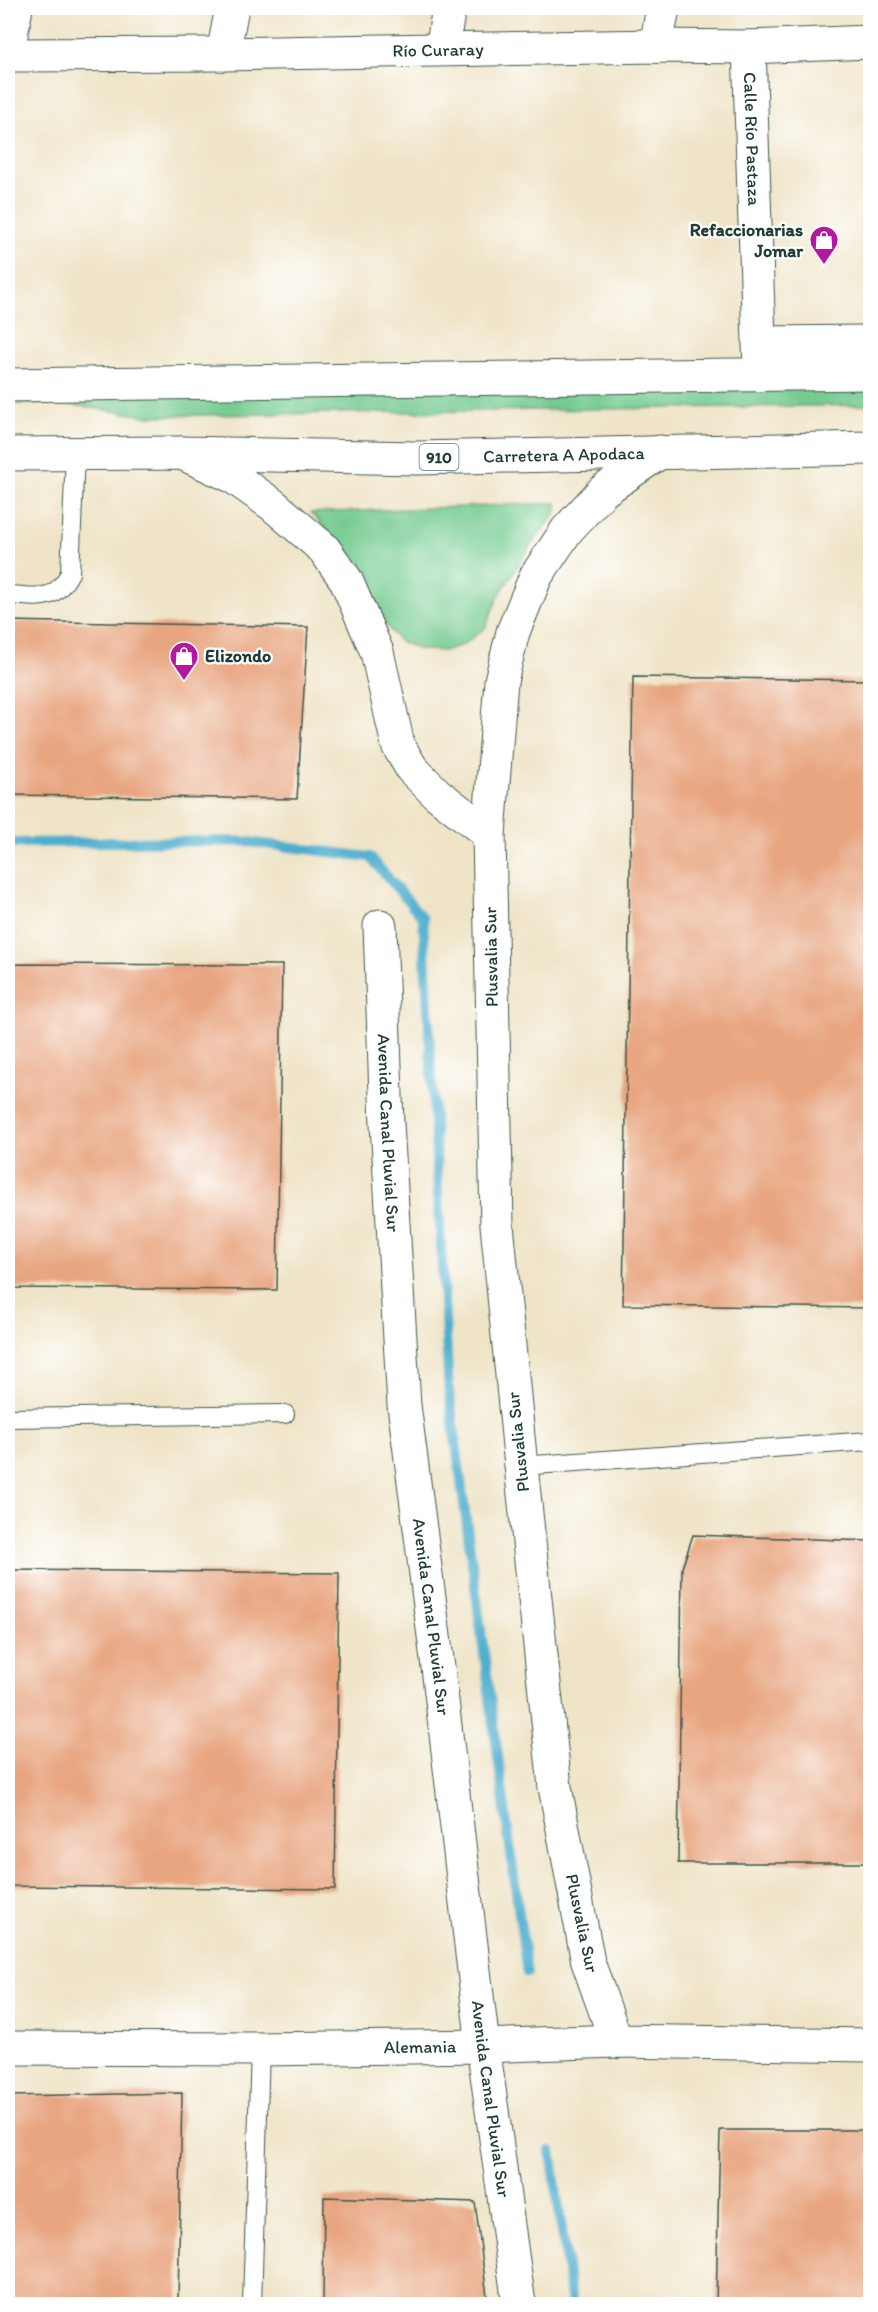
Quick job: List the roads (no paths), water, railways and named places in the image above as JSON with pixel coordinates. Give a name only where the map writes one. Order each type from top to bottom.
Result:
[{"type":"street","points":[[8,53],[16,8]]},
{"type":"street","points":[[223,54],[232,8]]},
{"type":"street","points":[[442,49],[449,8]]},
{"type":"street","points":[[656,46],[663,8]]},
{"type":"street","name":"Río Curaray","points":[[8,53],[223,54],[656,46],[749,47],[869,38]]},
{"type":"street","name":"Calle Río Pastaza","points":[[749,47],[760,358]]},
{"type":"street","points":[[8,385],[760,358],[870,342]]},
{"type":"street","points":[[760,358],[870,373]]},
{"type":"street","name":"Carretera A Apodaca","points":[[15,461],[75,454],[182,453],[417,458],[870,448]]},
{"type":"street","name":"Plusvalia Sur","points":[[615,2041],[588,1962],[555,1787],[521,1466],[497,1225],[489,834],[501,681],[513,632],[536,576],[567,530],[603,491],[660,452]]},
{"type":"street","points":[[182,453],[232,476],[273,505],[324,549],[346,580],[377,652],[398,745],[402,753],[412,769],[437,794],[489,834]]},
{"type":"street","name":"Avenida Canal Pluvial Sur","points":[[380,926],[387,1124],[404,1405],[483,2046],[519,2304]]},
{"type":"street","name":"Alemania","points":[[8,2048],[260,2049],[483,2046],[615,2041],[870,2045]]},
{"type":"lane","points":[[8,595],[50,596],[62,588],[70,573],[75,454]]},
{"type":"lane","points":[[8,1418],[285,1414]]},
{"type":"lane","points":[[521,1466],[870,1441]]},
{"type":"lane","points":[[252,2304],[260,2049]]},
{"type":"waterway","points":[[8,843],[241,841],[370,857],[423,918],[449,1392],[527,1973]]},
{"type":"waterway","points":[[551,2151],[572,2304]]},
{"type":"place","name":"Refaccionarias Jomar","points":[[824,266]]},
{"type":"place","name":"Elizondo","points":[[184,682]]}]
